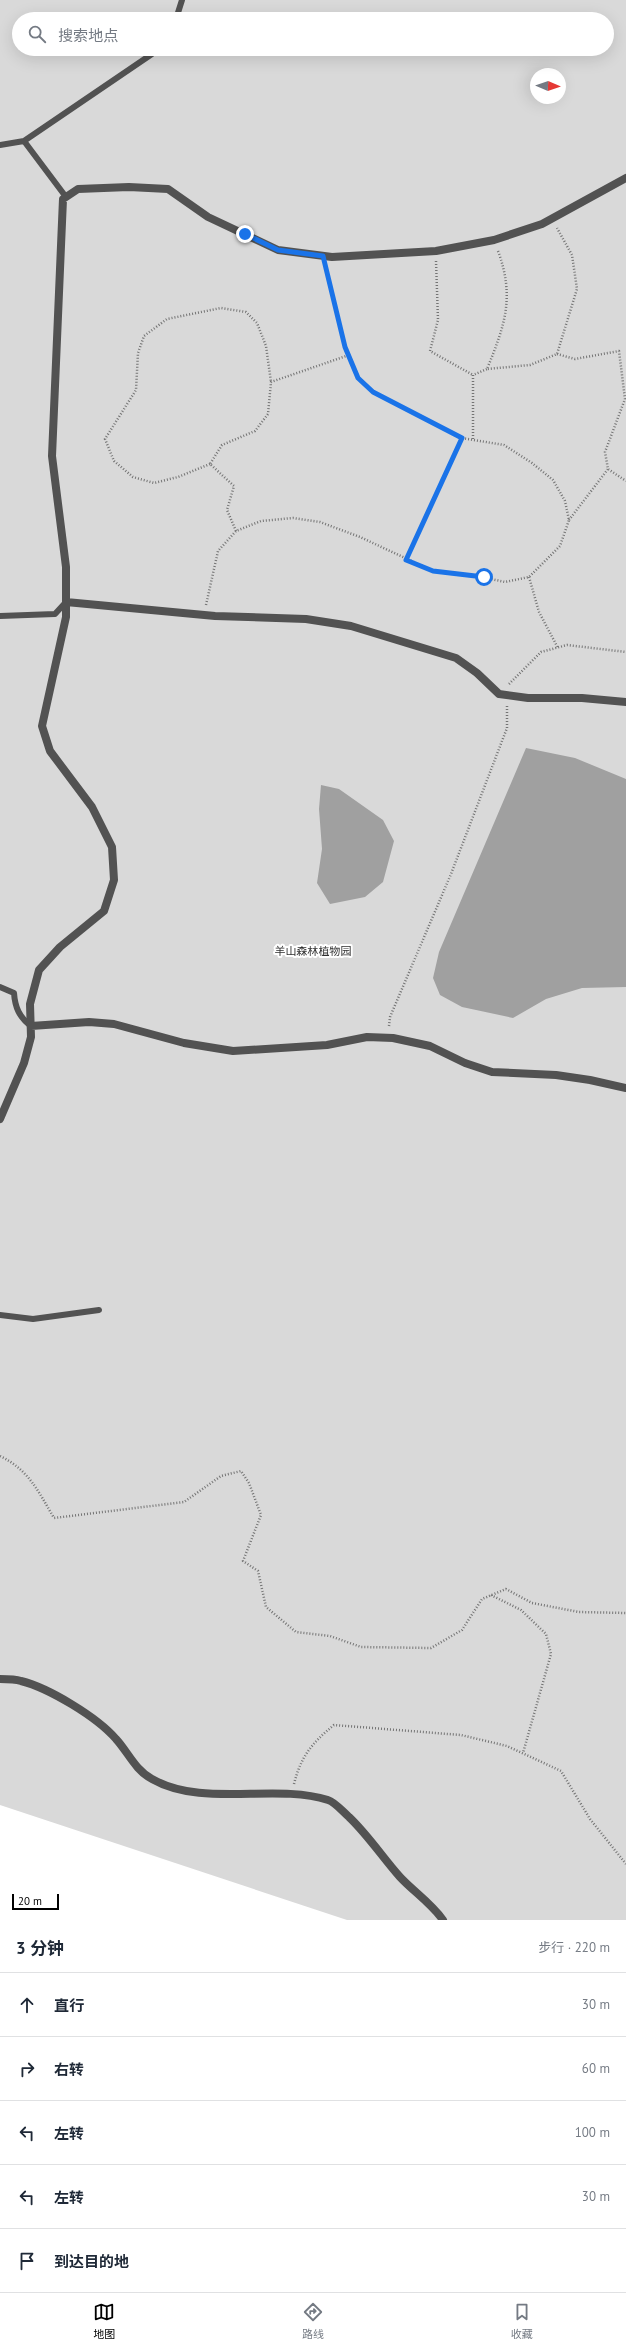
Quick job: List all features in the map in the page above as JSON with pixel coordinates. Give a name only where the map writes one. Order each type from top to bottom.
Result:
[{"type":"street","points":[[0,1119],[24,1063],[31,1038],[30,1004],[39,970],[60,947],[104,911],[114,880],[112,847],[92,807],[50,751],[42,726],[66,617],[66,567],[52,456],[54,393],[60,322],[61,220],[63,199],[78,190],[129,187],[168,190],[208,217],[278,250],[323,256],[388,255],[436,251],[494,240],[552,219],[626,178]]},
{"type":"street","points":[[66,602],[205,615],[306,619],[351,626],[456,658],[477,673],[503,695],[626,702]]},
{"type":"street","points":[[31,1026],[89,1022],[114,1024],[184,1044],[233,1051],[327,1045],[366,1037],[386,1038],[430,1046],[465,1063],[492,1072],[563,1076],[626,1088]]},
{"type":"street","points":[[0,1679],[21,1681],[72,1704],[99,1722],[116,1739],[133,1763],[151,1779],[179,1789],[218,1794],[291,1794],[330,1800],[351,1820],[401,1878],[435,1909],[443,1920]]},
{"type":"lane","points":[[178,12],[182,0]]},
{"type":"lane","points":[[0,145],[24,141],[149,56]]},
{"type":"lane","points":[[24,141],[66,197]]},
{"type":"lane","points":[[0,616],[55,614],[66,602]]},
{"type":"lane","points":[[0,987],[14,993],[15,1007],[23,1020],[31,1026]]},
{"type":"lane","points":[[0,1315],[32,1319],[99,1310]]},
{"type":"path","points":[[552,219],[572,256],[577,289],[556,354]]},
{"type":"path","points":[[487,369],[503,324],[508,292],[504,268],[494,240]]},
{"type":"path","points":[[436,251],[438,320],[430,351],[473,375]]},
{"type":"path","points":[[323,256],[349,355],[358,378],[373,392],[462,438],[504,445],[532,463],[553,480],[565,501],[569,520]]},
{"type":"path","points":[[221,308],[246,312],[257,323],[266,346],[271,382],[268,414],[255,431],[222,445],[210,464],[178,477],[154,483],[133,477],[114,461],[105,439],[136,390],[138,353],[144,336],[167,319],[221,308]]},
{"type":"path","points":[[473,375],[487,369],[530,365],[556,354],[575,359],[620,351],[625,399],[605,452],[608,469],[626,481]]},
{"type":"path","points":[[271,382],[349,355]]},
{"type":"path","points":[[473,375],[473,439]]},
{"type":"path","points":[[406,560],[462,438]]},
{"type":"path","points":[[210,464],[234,486],[228,510],[236,531]]},
{"type":"path","points":[[205,615],[218,551],[236,531],[261,521],[293,518],[320,522],[360,537],[406,560],[433,571],[473,575],[505,582],[529,577],[560,546],[569,520],[608,469]]},
{"type":"path","points":[[529,577],[539,612],[558,648]]},
{"type":"path","points":[[386,1038],[390,1017],[451,874],[507,728],[503,695],[541,652],[567,645],[626,652]]},
{"type":"path","points":[[0,1456],[16,1464],[34,1484],[54,1518],[184,1502],[221,1476],[241,1471],[249,1483],[262,1515],[243,1561],[258,1570],[266,1607],[296,1632],[330,1636],[361,1648],[431,1648],[462,1630],[482,1599],[506,1590],[532,1603],[579,1612],[626,1613]]},
{"type":"path","points":[[491,1595],[521,1610],[541,1629],[546,1634],[551,1654],[523,1753]]},
{"type":"path","points":[[291,1794],[299,1764],[316,1740],[334,1726],[461,1735],[507,1746],[562,1771],[590,1819],[626,1864]]},
{"type":"green space","name":"羊山森林植物园","points":[[0,0],[626,0],[626,1920],[347,1920],[0,1805]]},
{"type":"shaded area","points":[[526,748],[575,758],[626,779],[626,987],[582,988],[546,999],[513,1018],[462,1007],[440,995],[433,978],[439,952]]},
{"type":"shaded area","points":[[321,785],[339,789],[383,820],[394,841],[383,882],[365,897],[330,904],[317,883],[322,849],[319,809]]},
{"type":"route","points":[[245,234],[278,250],[323,256],[345,347],[358,378],[373,392],[462,438],[406,560],[433,571],[484,577]]}]
